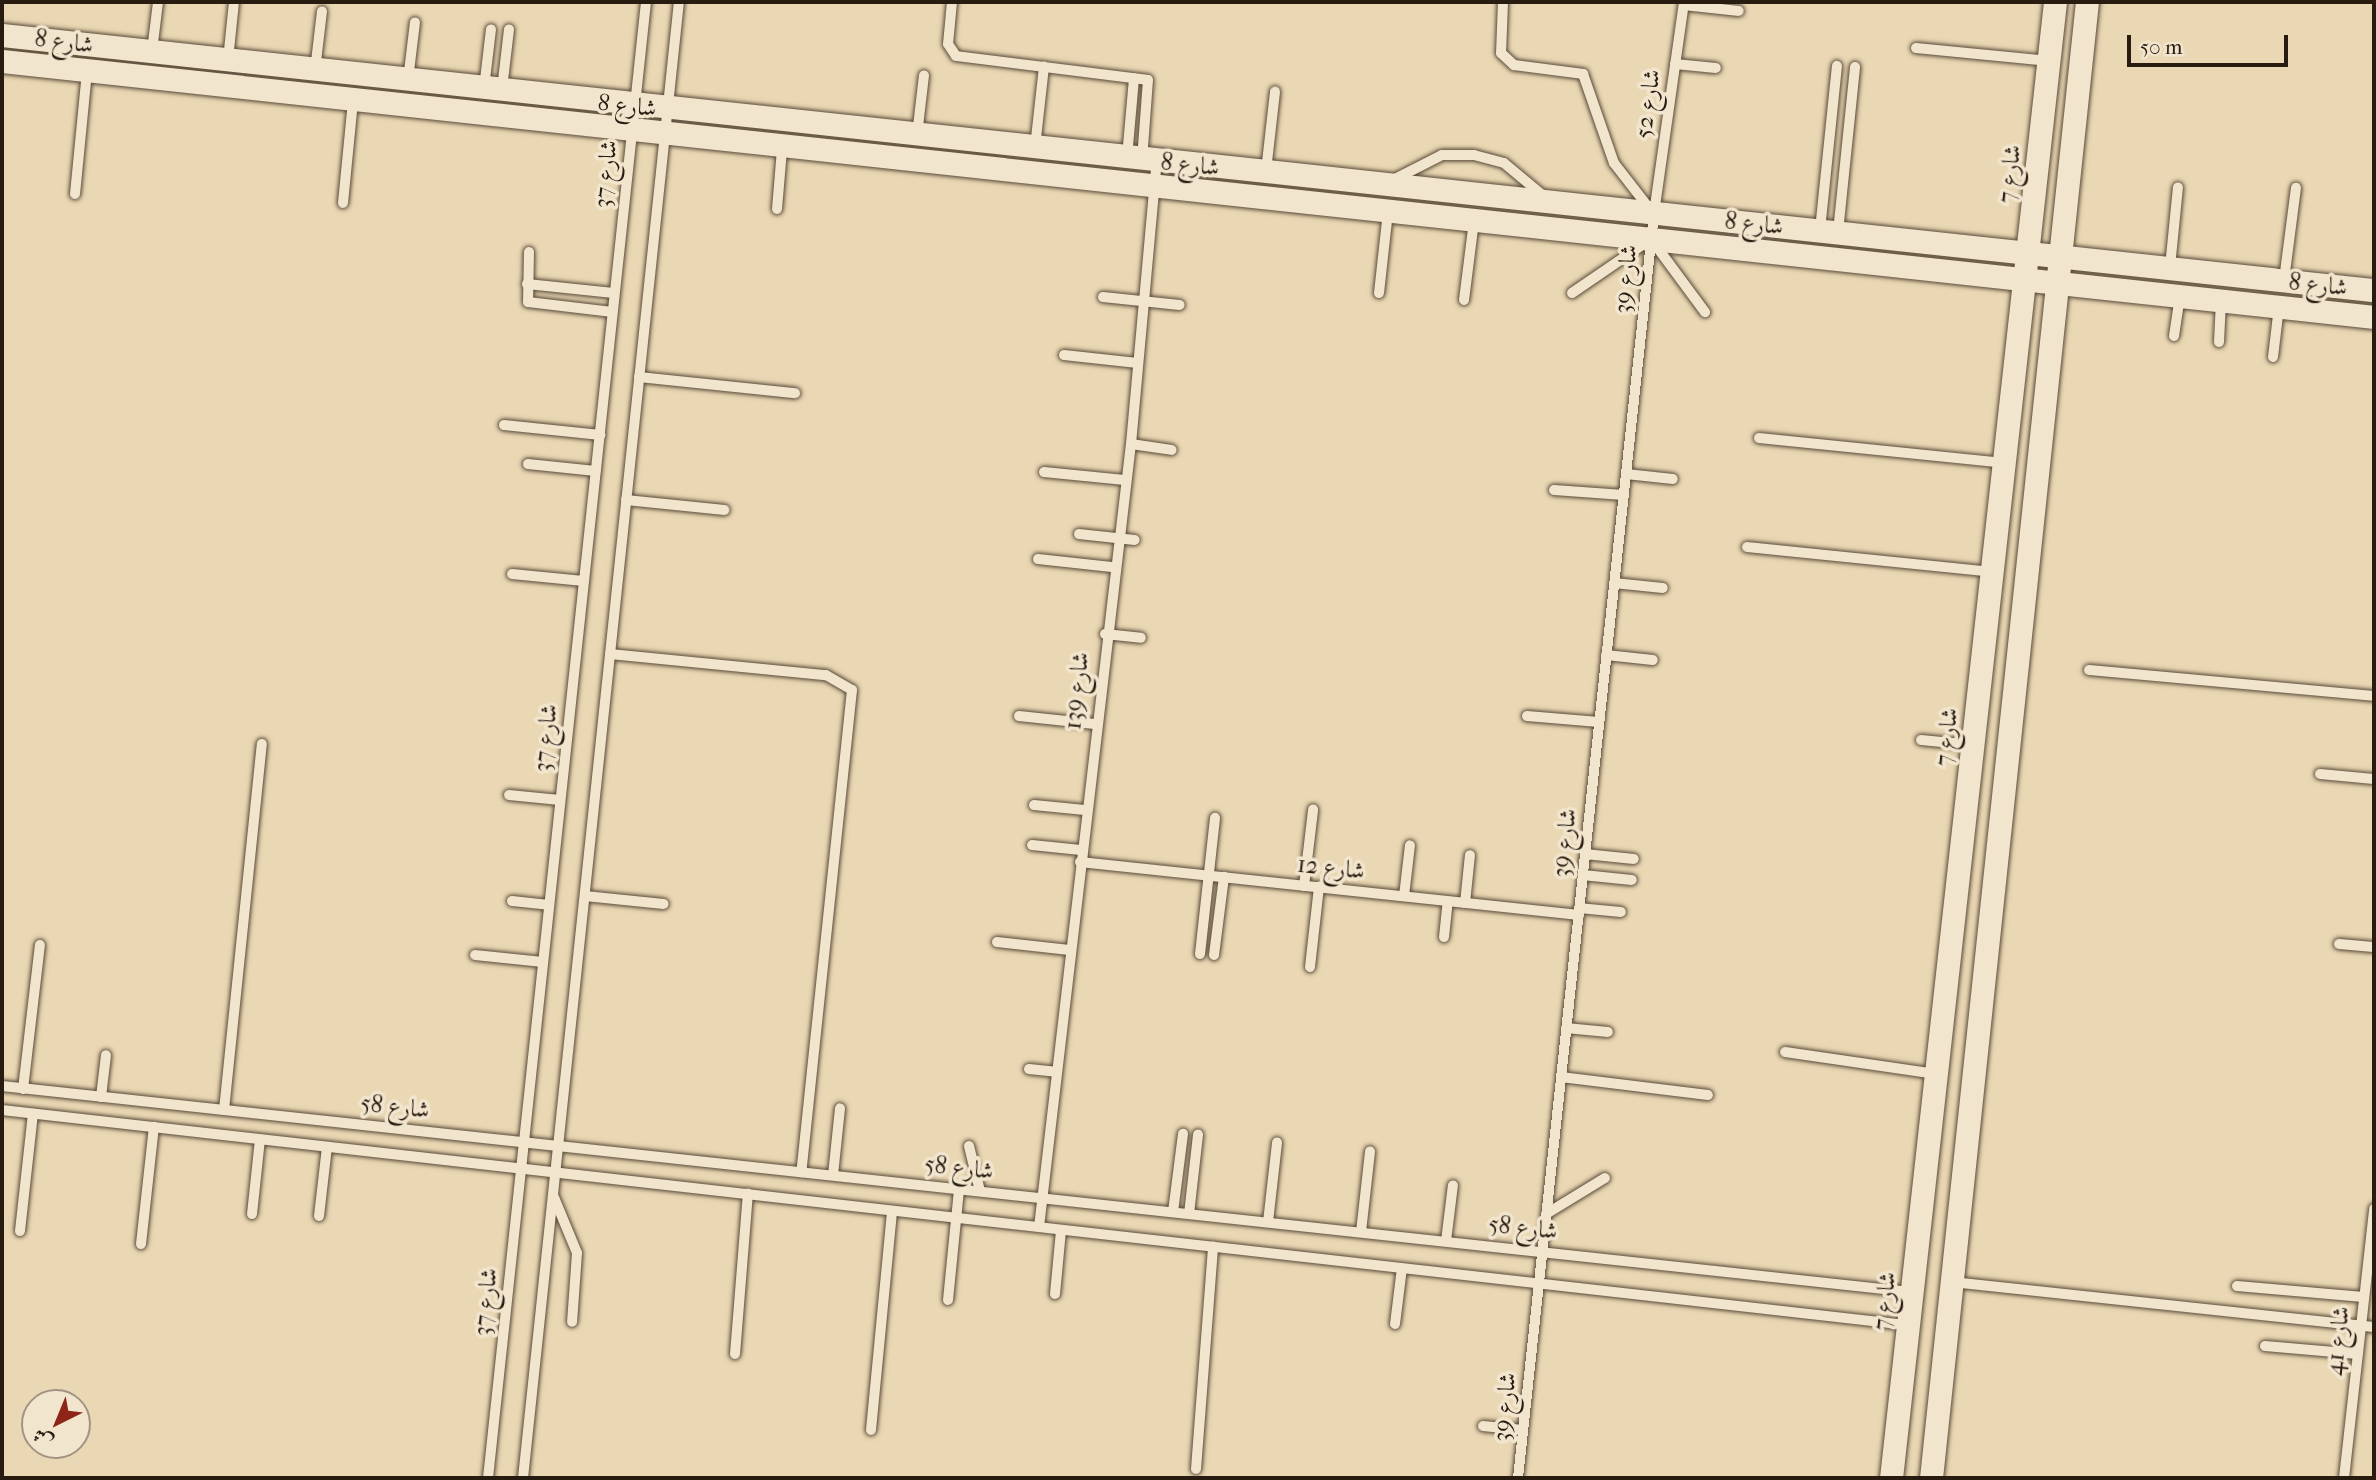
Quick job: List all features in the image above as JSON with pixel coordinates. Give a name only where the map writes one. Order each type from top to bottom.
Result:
[{"type":"street","name":"شارع 7","points":[[1891,1478],[2055,2]]},
{"type":"street","points":[[1931,1478],[2087,2]]},
{"type":"street","name":"شارع 8","points":[[2,35],[635,105],[1387,183],[1552,204],[2374,290]]},
{"type":"street","name":"شارع 8","points":[[2,61],[664,137],[2374,317]]},
{"type":"lane","points":[[152,52],[158,2]]},
{"type":"lane","points":[[228,60],[234,2]]},
{"type":"lane","name":"شارع 37","points":[[488,1478],[646,2]]},
{"type":"lane","points":[[523,1478],[679,2]]},
{"type":"lane","points":[[952,2],[952,54],[1148,80],[1142,158]]},
{"type":"lane","points":[[1503,2],[1501,53],[1514,65],[1583,74],[1614,163],[1654,213]]},
{"type":"lane","points":[[1684,3],[1739,10]]},
{"type":"lane","name":"شارع 52","points":[[1654,213],[1684,3]]},
{"type":"lane","points":[[315,70],[322,11]]},
{"type":"lane","points":[[408,80],[415,22]]},
{"type":"lane","points":[[491,29],[493,89]]},
{"type":"lane","points":[[493,89],[509,29]]},
{"type":"lane","points":[[1916,47],[2049,61]]},
{"type":"lane","points":[[1675,64],[1716,68]]},
{"type":"lane","points":[[1829,231],[1837,66]]},
{"type":"lane","points":[[1035,147],[1044,67]]},
{"type":"lane","points":[[1829,231],[1855,67]]},
{"type":"lane","points":[[75,194],[87,71]]},
{"type":"lane","points":[[917,135],[924,75]]},
{"type":"lane","points":[[1134,78],[1142,158]]},
{"type":"lane","points":[[1266,171],[1275,92]]},
{"type":"lane","points":[[343,203],[353,101]]},
{"type":"lane","points":[[777,209],[782,149]]},
{"type":"lane","points":[[1387,183],[1442,155],[1474,155],[1513,169],[1552,204]]},
{"type":"lane","name":"شارع 139","points":[[1039,1227],[1115,538],[1131,444],[1154,188],[1142,158]]},
{"type":"lane","points":[[2170,267],[2178,187]]},
{"type":"lane","points":[[2284,280],[2296,187]]},
{"type":"lane","points":[[1379,293],[1388,212]]},
{"type":"lane","name":"شارع 39","points":[[1518,1478],[1654,213]]},
{"type":"lane","points":[[1464,300],[1474,221]]},
{"type":"lane","points":[[1572,293],[1651,239],[1705,312]]},
{"type":"lane","points":[[529,252],[527,301],[612,312]]},
{"type":"lane","points":[[527,284],[614,293]]},
{"type":"lane","points":[[2174,335],[2180,296]]},
{"type":"lane","points":[[1103,297],[1180,304]]},
{"type":"lane","points":[[2219,342],[2221,301]]},
{"type":"lane","points":[[2273,357],[2279,307]]},
{"type":"lane","points":[[1064,355],[1138,363]]},
{"type":"lane","points":[[639,377],[795,393]]},
{"type":"lane","points":[[504,425],[600,435]]},
{"type":"lane","points":[[1759,438],[2004,463]]},
{"type":"lane","points":[[1131,444],[1172,450]]},
{"type":"lane","points":[[528,464],[596,471]]},
{"type":"lane","points":[[1044,472],[1125,480]]},
{"type":"lane","points":[[1626,474],[1673,479]]},
{"type":"lane","points":[[1554,490],[1624,495]]},
{"type":"lane","points":[[626,500],[724,510]]},
{"type":"lane","points":[[1079,534],[1135,540]]},
{"type":"lane","points":[[1747,547],[1992,572]]},
{"type":"lane","points":[[1038,559],[1112,567]]},
{"type":"lane","points":[[512,574],[584,581]]},
{"type":"lane","points":[[1614,583],[1663,588]]},
{"type":"lane","points":[[1105,634],[1141,638]]},
{"type":"lane","points":[[610,654],[826,675],[852,690],[801,1172]]},
{"type":"lane","points":[[1606,655],[1653,660]]},
{"type":"lane","points":[[2089,670],[2374,696]]},
{"type":"lane","points":[[1019,716],[1095,724]]},
{"type":"lane","points":[[1527,716],[1599,722]]},
{"type":"lane","points":[[1921,740],[1973,745]]},
{"type":"lane","points":[[223,1110],[262,744]]},
{"type":"lane","points":[[2320,774],[2374,779]]},
{"type":"lane","points":[[509,795],[560,800]]},
{"type":"lane","points":[[1034,804],[1085,810]]},
{"type":"lane","points":[[1304,886],[1313,810]]},
{"type":"lane","points":[[1200,954],[1215,818]]},
{"type":"lane","points":[[1032,845],[1081,850]]},
{"type":"lane","points":[[1404,896],[1410,845]]},
{"type":"lane","points":[[1585,854],[1634,859]]},
{"type":"lane","points":[[1465,903],[1470,855]]},
{"type":"lane","name":"شارع 12","points":[[1080,862],[1465,903],[1621,912]]},
{"type":"lane","points":[[1583,875],[1632,880]]},
{"type":"lane","points":[[1214,955],[1224,877]]},
{"type":"lane","points":[[1310,967],[1319,887]]},
{"type":"lane","points":[[585,896],[664,904]]},
{"type":"lane","points":[[512,901],[549,905]]},
{"type":"lane","points":[[1444,936],[1448,901]]},
{"type":"lane","points":[[997,943],[1070,950]]},
{"type":"lane","points":[[2339,944],[2374,947]]},
{"type":"lane","points":[[23,1088],[40,945]]},
{"type":"lane","points":[[475,955],[543,962]]},
{"type":"lane","points":[[1566,1028],[1608,1032]]},
{"type":"lane","points":[[1785,1052],[1936,1074]]},
{"type":"lane","points":[[101,1097],[106,1055]]},
{"type":"lane","points":[[1029,1069],[1056,1072]]},
{"type":"lane","points":[[1561,1077],[1708,1095]]},
{"type":"lane","name":"شارع 58","points":[[2,1086],[1912,1292]]},
{"type":"lane","points":[[833,1175],[840,1108]]},
{"type":"lane","name":"شارع 58","points":[[2,1110],[1908,1325]]},
{"type":"lane","points":[[20,1231],[33,1114]]},
{"type":"lane","points":[[141,1244],[154,1128]]},
{"type":"lane","points":[[1173,1212],[1183,1134]]},
{"type":"lane","points":[[1189,1214],[1198,1135]]},
{"type":"lane","points":[[252,1214],[260,1139]]},
{"type":"lane","points":[[1268,1222],[1278,1143]]},
{"type":"lane","points":[[969,1146],[980,1191]]},
{"type":"lane","points":[[319,1216],[327,1147]]},
{"type":"lane","points":[[1361,1232],[1370,1152]]},
{"type":"lane","points":[[1546,1214],[1605,1178]]},
{"type":"lane","points":[[1446,1241],[1452,1185]]},
{"type":"lane","points":[[948,1300],[959,1189]]},
{"type":"lane","points":[[735,1354],[748,1194]]},
{"type":"lane","points":[[553,1195],[577,1253],[572,1322]]},
{"type":"lane","name":"شارع 41","points":[[2344,1478],[2374,1209]]},
{"type":"lane","points":[[870,1430],[892,1211]]},
{"type":"lane","points":[[1055,1294],[1061,1230]]},
{"type":"lane","points":[[1196,1469],[1213,1247]]},
{"type":"lane","points":[[1395,1324],[1402,1268]]},
{"type":"lane","points":[[1952,1282],[2374,1326]]},
{"type":"lane","points":[[2236,1286],[2364,1297]]},
{"type":"lane","points":[[2265,1346],[2358,1354]]},
{"type":"lane","points":[[1483,1426],[1523,1430]]}]
